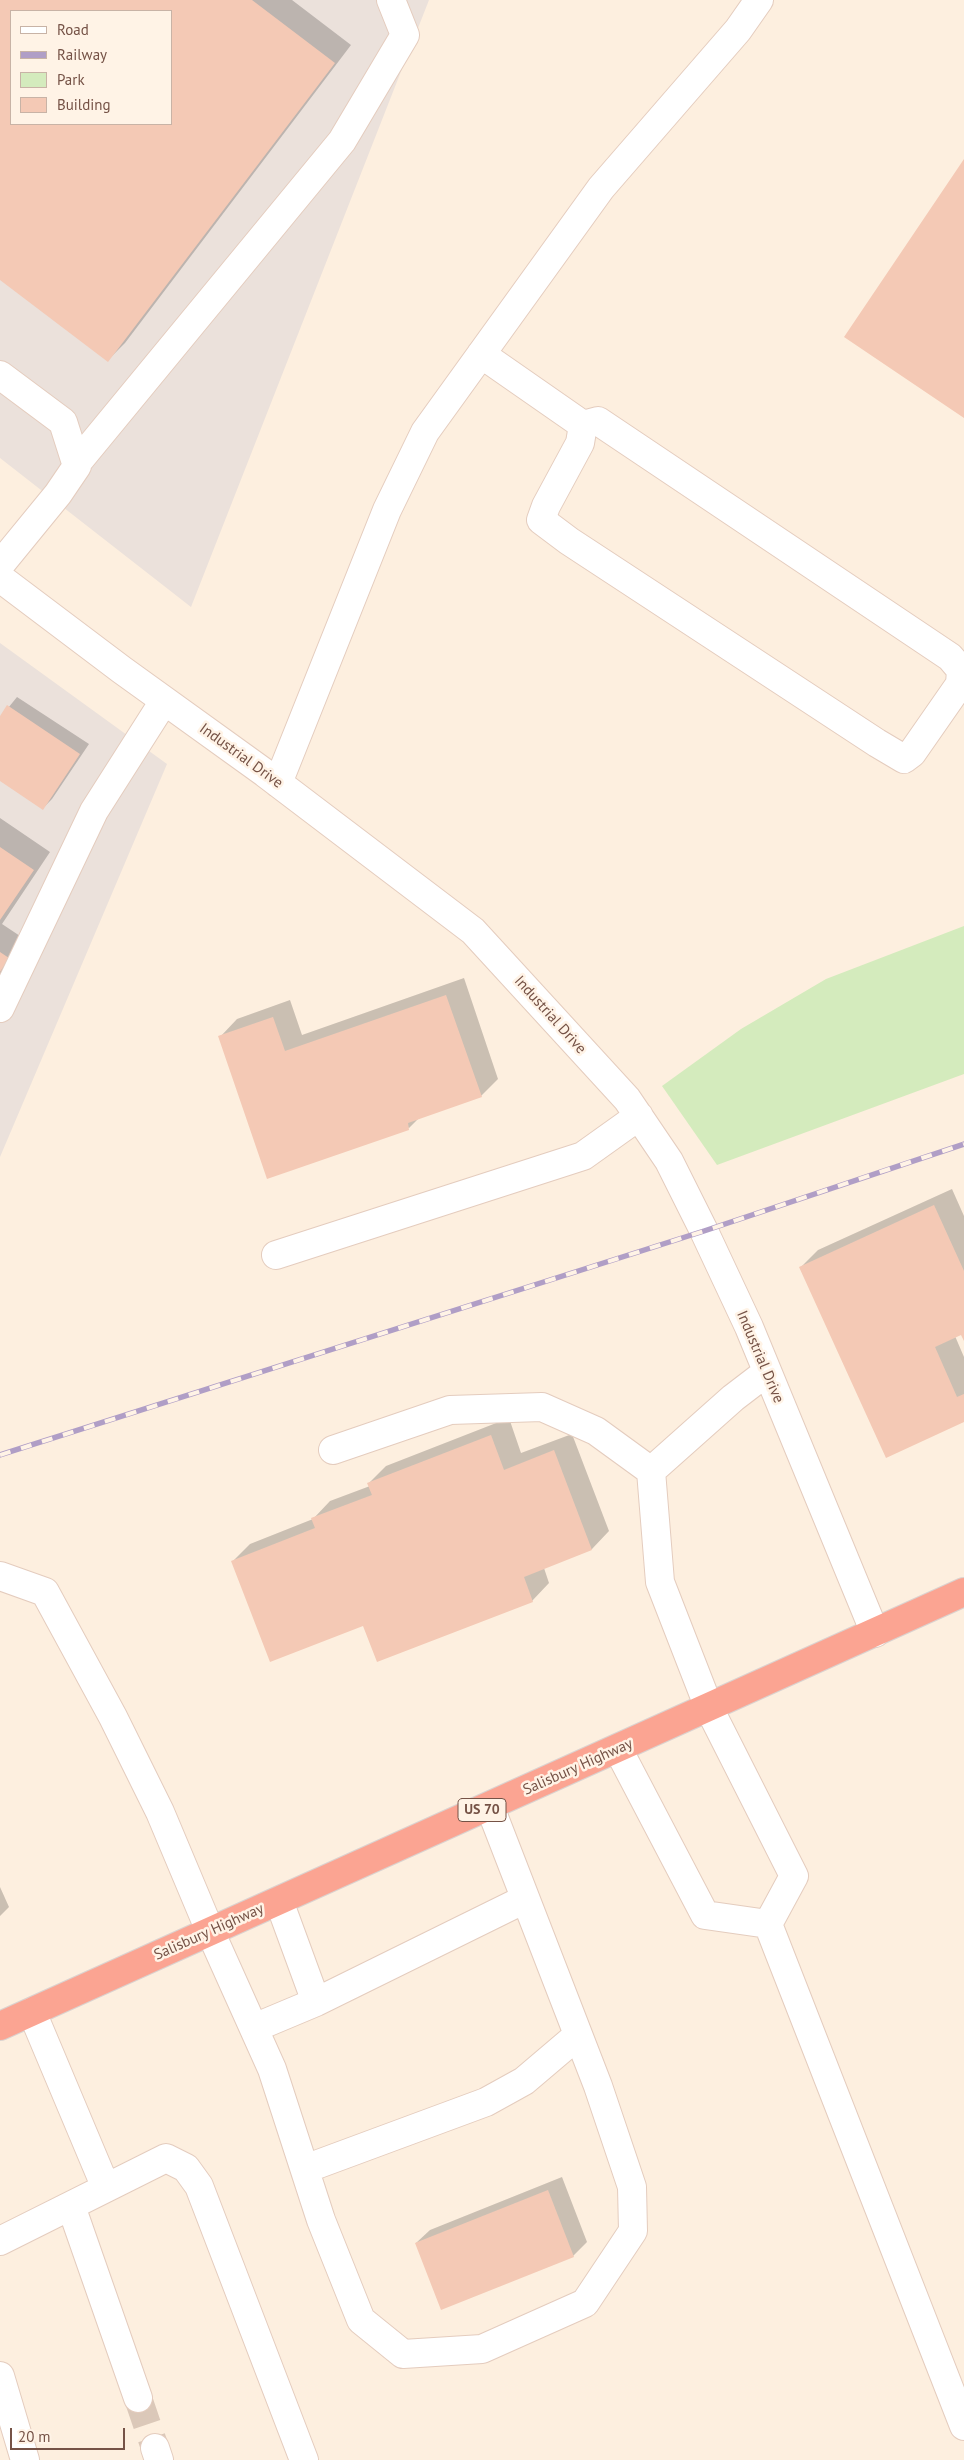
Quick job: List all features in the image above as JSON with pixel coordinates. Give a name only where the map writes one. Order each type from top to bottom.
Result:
[{"type":"highway","name":"Salisbury Highway","points":[[0,2026],[964,1592]]},
{"type":"street","points":[[0,565],[58,494],[77,466],[76,464],[342,141],[405,35],[391,0]]},
{"type":"street","points":[[278,782],[387,510],[425,432],[601,188],[738,30],[759,0]]},
{"type":"street","points":[[481,354],[583,425],[598,421],[950,657],[961,670],[960,684],[912,753],[904,759],[877,743],[577,546],[541,520],[546,506],[580,443],[583,425]]},
{"type":"street","points":[[0,374],[64,422],[76,464]]},
{"type":"street","name":"Industrial Drive","points":[[0,578],[278,782],[473,931],[627,1099],[669,1161],[695,1213],[767,1372],[875,1633]]},
{"type":"street","points":[[0,1008],[94,811],[164,700]]},
{"type":"street","points":[[276,1255],[583,1156],[639,1116]]},
{"type":"street","points":[[651,1471],[732,1398],[767,1372]]},
{"type":"street","points":[[333,1450],[450,1410],[542,1407],[596,1431],[651,1471],[660,1582],[709,1708],[794,1876],[768,1924],[964,2426]]},
{"type":"street","points":[[0,1576],[45,1592],[113,1717],[160,1812],[210,1931],[272,2069],[321,2220],[361,2320],[403,2354],[482,2350],[586,2303],[633,2231],[632,2187],[598,2086],[577,2036],[490,1807]]},
{"type":"street","points":[[618,1749],[705,1915],[768,1924]]},
{"type":"street","points":[[254,2028],[316,2002],[525,1898]]},
{"type":"street","points":[[279,1901],[316,2002]]},
{"type":"street","points":[[32,2012],[106,2188]]},
{"type":"street","points":[[304,2169],[486,2102],[524,2080],[577,2036]]},
{"type":"street","points":[[0,2241],[166,2158],[186,2168],[198,2186],[304,2460]]},
{"type":"street","points":[[71,2206],[138,2398]]},
{"type":"street","points":[[0,2376],[25,2460]]},
{"type":"shaded area","points":[[0,0],[429,0],[191,607],[0,458]]},
{"type":"shaded area","points":[[0,643],[167,764],[0,1157]]},
{"type":"green space","points":[[964,926],[964,1074],[717,1165],[662,1086],[741,1029],[826,979]]},
{"type":"building","points":[[0,0],[252,0],[335,63],[108,362],[0,280]]},
{"type":"building","points":[[964,159],[964,418],[844,337]]},
{"type":"building","points":[[7,705],[80,754],[43,810],[0,781],[0,716]]},
{"type":"building","points":[[0,847],[34,870],[0,920]]},
{"type":"building","points":[[0,952],[9,958],[0,972]]},
{"type":"building","points":[[446,995],[482,1097],[408,1123],[409,1130],[267,1179],[218,1036],[273,1017],[285,1051]]},
{"type":"building","points":[[934,1205],[964,1271],[964,1341],[961,1335],[935,1347],[957,1397],[964,1394],[964,1422],[886,1458],[799,1267]]},
{"type":"building","points":[[491,1435],[504,1470],[554,1450],[592,1550],[524,1577],[533,1602],[377,1662],[363,1626],[270,1662],[231,1561],[315,1528],[311,1518],[372,1495],[367,1483]]},
{"type":"building","points":[[548,2190],[574,2257],[441,2310],[415,2243]]},
{"type":"tunnel","points":[[138,2398],[155,2448]]},
{"type":"railway","points":[[0,1455],[704,1231],[964,1144]]}]
